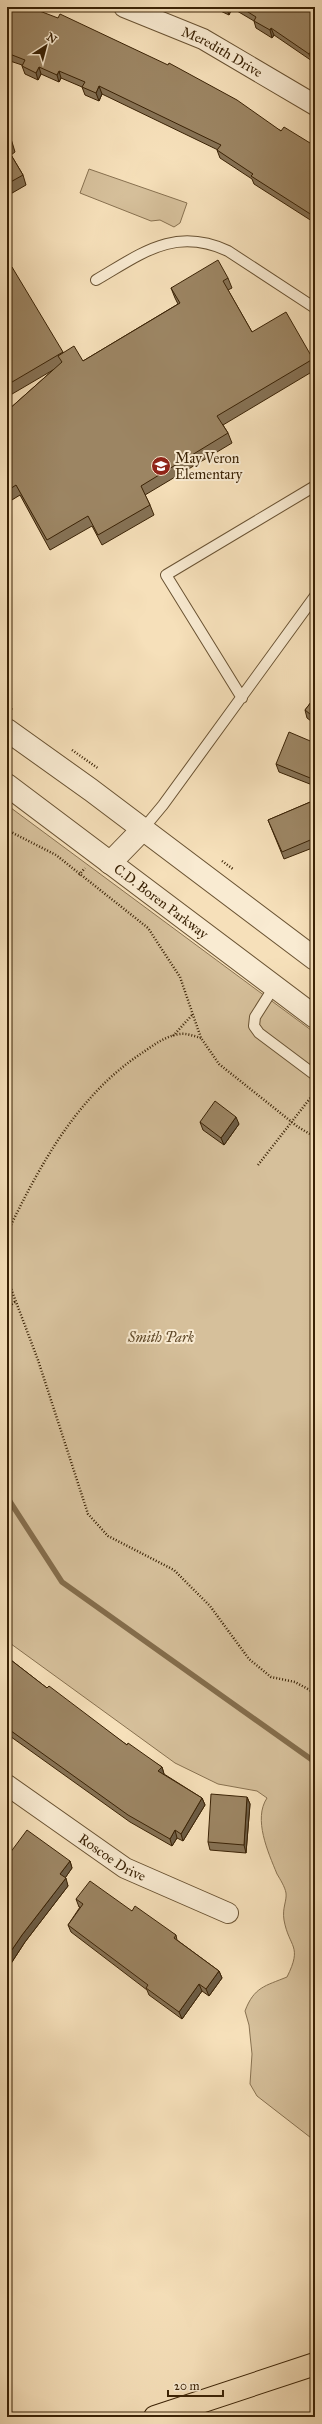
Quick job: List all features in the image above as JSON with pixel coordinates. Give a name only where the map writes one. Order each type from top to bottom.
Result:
[{"type":"main road","points":[[155,2417],[315,2364]]},
{"type":"street","name":"Meredith Drive","points":[[124,7],[203,39],[315,105]]},
{"type":"street","points":[[7,730],[143,829],[315,959]]},
{"type":"street","name":"C.D. Boren Parkway","points":[[7,786],[315,1017]]},
{"type":"street","points":[[110,863],[143,829]]},
{"type":"street","name":"Roscoe Drive","points":[[10,1793],[124,1868],[228,1913]]},
{"type":"lane","points":[[96,280],[152,248],[165,243],[193,241],[217,246],[228,251],[315,308]]},
{"type":"lane","points":[[242,698],[166,575],[315,486]]},
{"type":"lane","points":[[143,829],[163,805],[242,698],[315,596]]},
{"type":"lane","points":[[274,987],[255,1017],[254,1026],[258,1033],[315,1075]]},
{"type":"path","points":[[7,830],[56,855],[148,928],[180,976],[201,1038],[219,1064],[292,1122],[315,1137]]},
{"type":"path","points":[[173,1036],[193,1014]]},
{"type":"path","points":[[7,1239],[8,1231],[35,1175],[63,1130],[118,1068],[164,1038],[181,1034],[201,1038]]},
{"type":"path","points":[[258,1165],[315,1092]]},
{"type":"path","points":[[7,1278],[38,1360],[88,1514],[108,1536],[174,1570],[210,1606],[249,1659],[271,1677],[295,1682],[315,1693]]},
{"type":"path","points":[[7,1308],[16,1301]]},
{"type":"green space","points":[[89,169],[187,203],[180,223],[174,227],[160,220],[151,221],[80,193]]},
{"type":"green space","name":"Smith Park","points":[[7,805],[315,1033],[315,2141],[257,2096],[250,2084],[252,2054],[249,2025],[245,2011],[248,2003],[256,1992],[266,1985],[287,1977],[294,1959],[293,1947],[284,1920],[285,1891],[273,1865],[263,1836],[261,1816],[263,1806],[267,1798],[257,1791],[218,1784],[175,1763],[7,1641]]},
{"type":"building","points":[[7,7],[29,7],[58,18],[60,14],[168,65],[169,63],[237,100],[281,131],[284,127],[315,146],[315,217],[251,176],[253,174],[217,150],[221,145],[99,86],[96,93],[82,87],[85,82],[59,71],[57,75],[39,67],[36,73],[22,66],[25,60],[7,53]]},
{"type":"building","points":[[240,7],[315,7],[315,52],[312,50],[309,54],[271,28],[270,30],[254,21],[256,17]]},
{"type":"building","points":[[7,134],[12,142],[7,145]]},
{"type":"building","points":[[7,148],[23,175],[7,184]]},
{"type":"building","points":[[218,260],[228,278],[223,281],[252,332],[286,312],[313,359],[217,416],[228,433],[141,486],[150,505],[98,535],[88,516],[47,540],[16,485],[7,491],[7,411],[62,362],[58,356],[74,346],[83,361],[180,303],[171,288]]},
{"type":"building","points":[[12,267],[63,352],[7,385],[7,270]]},
{"type":"building","points":[[315,697],[315,718],[305,710]]},
{"type":"building","points":[[289,732],[315,743],[315,780],[276,764]]},
{"type":"building","points":[[315,800],[315,838],[282,852],[268,820]]},
{"type":"building","points":[[215,1101],[236,1117],[221,1138],[200,1122]]},
{"type":"building","points":[[7,1657],[47,1688],[49,1686],[127,1745],[128,1743],[162,1767],[158,1771],[202,1798],[181,1834],[175,1830],[170,1839],[128,1815],[7,1728]]},
{"type":"building","points":[[211,1794],[247,1797],[244,1845],[208,1842]]},
{"type":"building","points":[[27,1830],[70,1861],[60,1874],[66,1878],[7,1957],[7,1857]]},
{"type":"building","points":[[90,1881],[132,1911],[135,1906],[176,1935],[174,1938],[219,1971],[206,1989],[199,1984],[179,2012],[146,1988],[148,1985],[68,1925],[83,1904],[76,1899]]},
{"type":"waterway","points":[[7,1497],[62,1582],[315,1762]]},
{"type":"place","name":"May Veron Elementary","points":[[161,466]]}]
